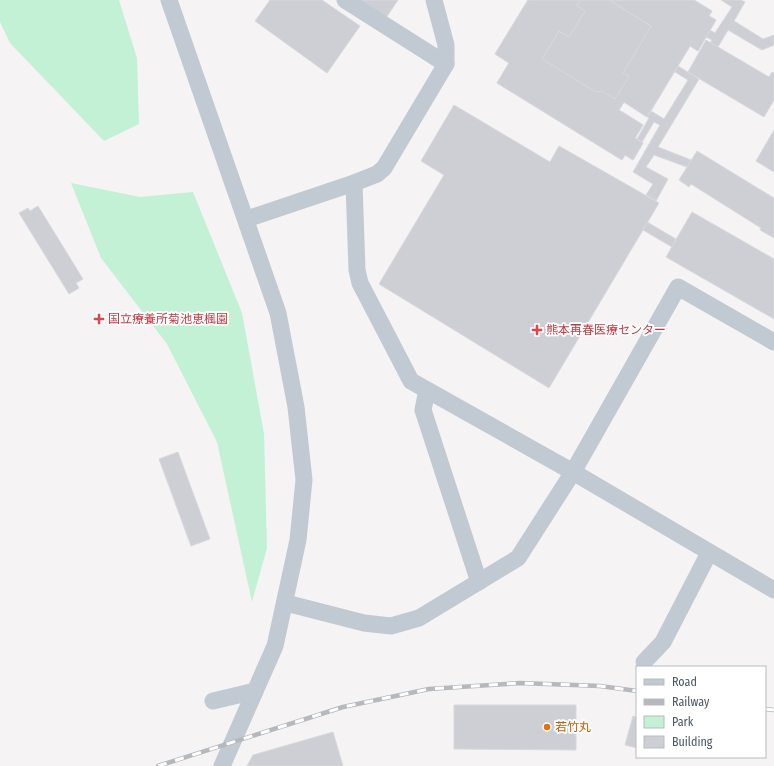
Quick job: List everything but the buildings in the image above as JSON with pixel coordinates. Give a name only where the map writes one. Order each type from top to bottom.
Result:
[{"type":"street","points":[[168,0],[247,219],[278,313],[296,407],[304,480],[298,540],[286,603],[274,646],[222,766]]},
{"type":"street","points":[[346,0],[446,64]]},
{"type":"street","points":[[247,219],[354,183],[377,174],[384,168],[446,64],[446,45],[434,0]]},
{"type":"street","points":[[354,183],[357,270],[360,283],[412,382],[573,472],[774,590]]},
{"type":"street","points":[[286,603],[364,623],[391,626],[419,618],[518,558],[573,472],[678,287],[774,342]]},
{"type":"street","points":[[426,390],[423,410],[479,582]]},
{"type":"street","points":[[644,662],[663,642],[709,553]]},
{"type":"street","points":[[213,701],[255,690]]},
{"type":"green space","points":[[0,0],[119,0],[137,58],[139,124],[104,141],[10,43],[0,22]]},
{"type":"green space","points":[[71,183],[140,197],[193,192],[242,313],[264,434],[267,548],[252,602],[217,442],[167,344],[101,258]]},
{"type":"railway","points":[[158,766],[343,707],[429,689],[520,683],[600,686],[636,691]]},
{"type":"railway","points":[[766,709],[774,710]]},
{"type":"place","name":"国立療養所菊池恵楓園","points":[[99,319]]},
{"type":"place","name":"熊本再春医療センター","points":[[537,330]]},
{"type":"place","name":"若竹丸","points":[[547,727]]}]
